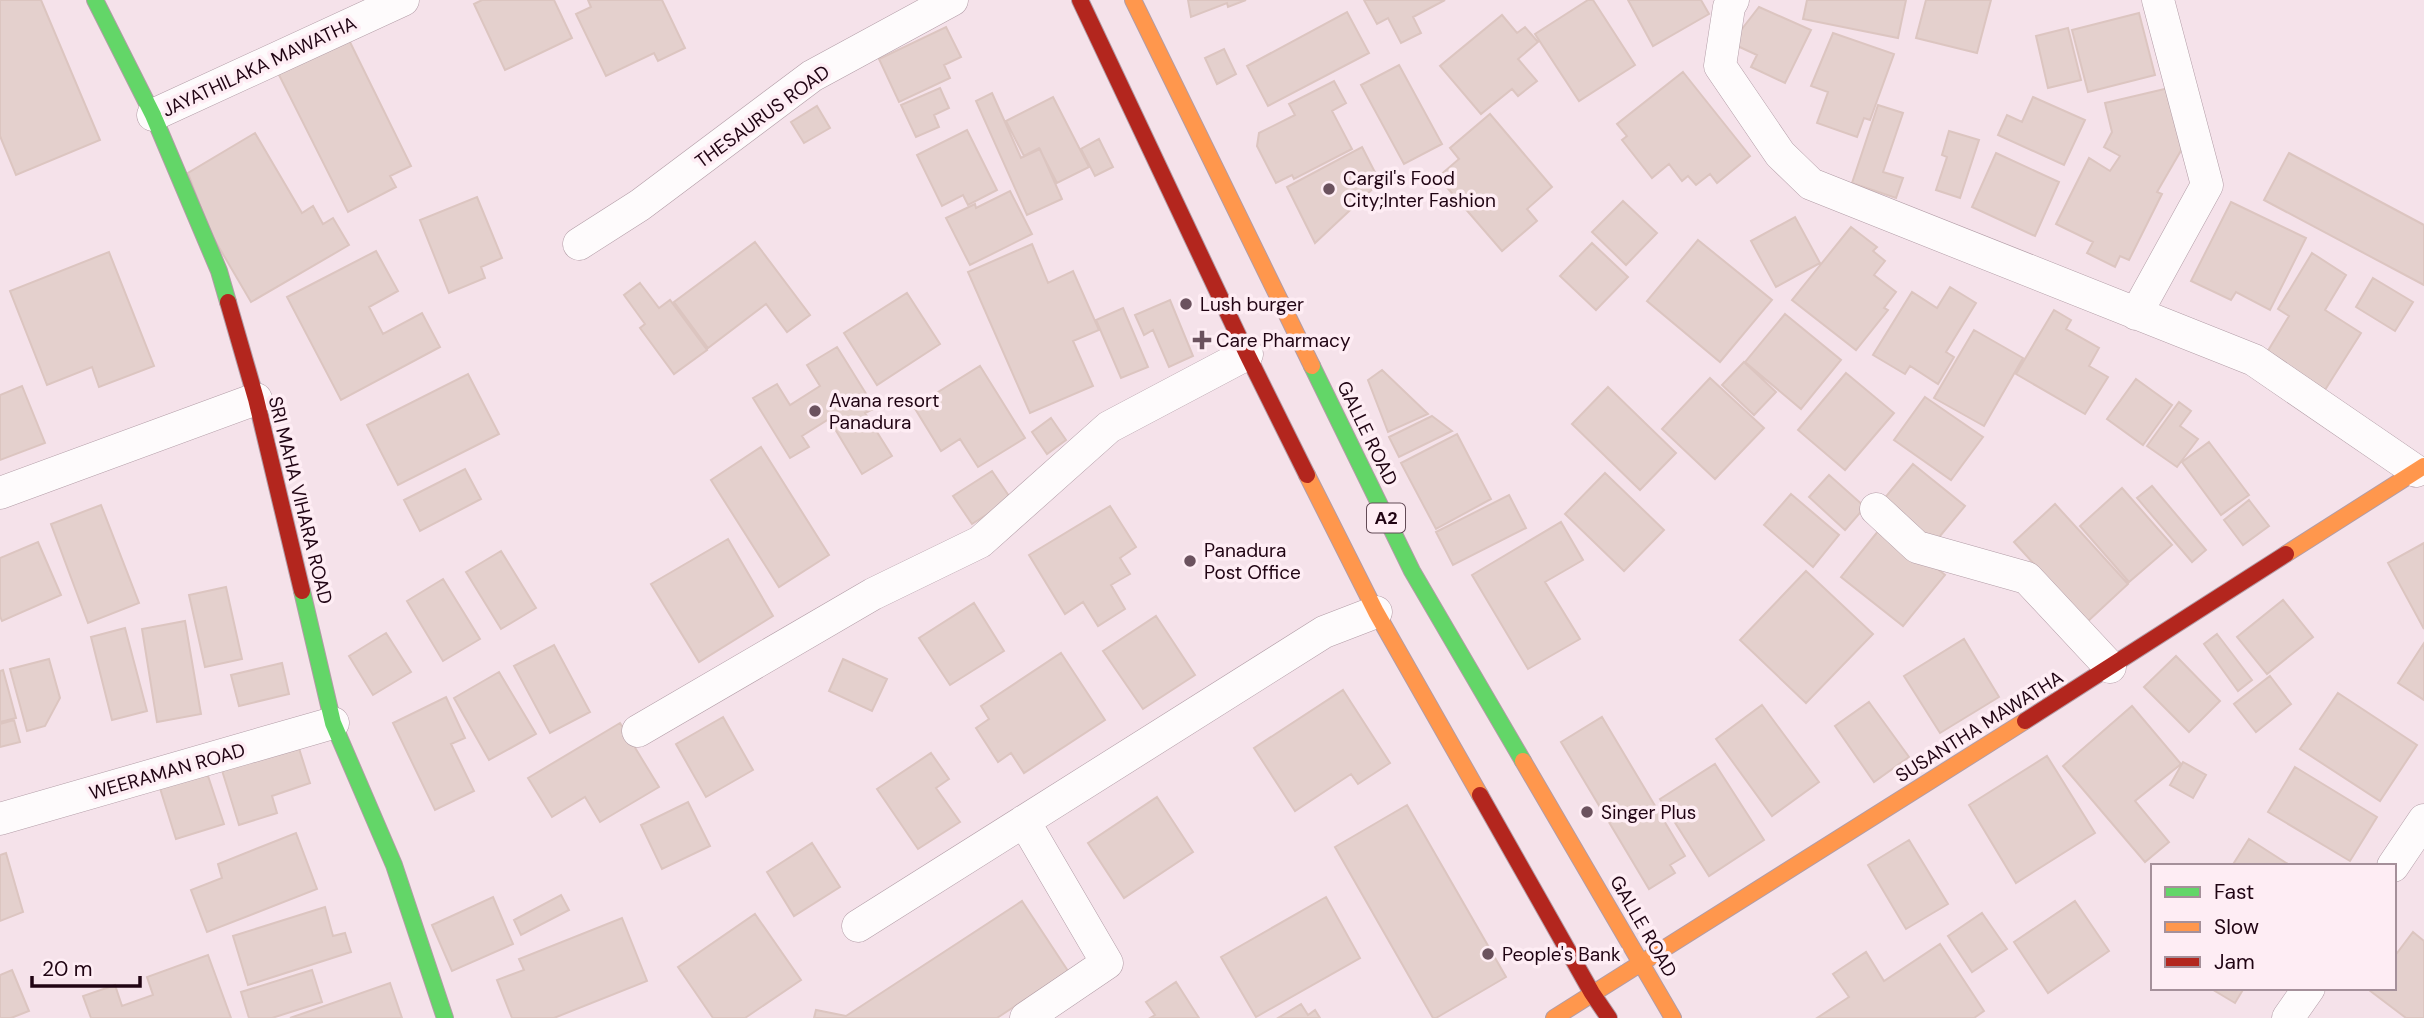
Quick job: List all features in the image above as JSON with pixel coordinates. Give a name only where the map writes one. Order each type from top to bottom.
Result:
[{"type":"main road","name":"SRI MAHA VIHARA ROAD","points":[[95,0],[153,115],[219,271],[256,399],[333,723],[394,865],[445,1018]]},
{"type":"main road","name":"A2","points":[[1080,0],[1247,354],[1376,612],[1591,993],[1609,1018]]},
{"type":"main road","name":"GALLE ROAD","points":[[1133,0],[1412,571],[1673,1018]]},
{"type":"main road","name":"SUSANTHA MAWATHA","points":[[1554,1018],[2420,469]]},
{"type":"street","name":"JAYATHILAKA MAWATHA","points":[[153,115],[403,0]]},
{"type":"street","name":"THESAURUS ROAD","points":[[579,244],[640,205],[812,76],[952,0]]},
{"type":"street","points":[[1733,0],[1729,7],[1720,66],[1780,154],[1811,184],[2254,360],[2420,469]]},
{"type":"street","points":[[2136,314],[2207,185],[2158,0]]},
{"type":"street","points":[[638,731],[873,594],[980,542],[1109,427],[1247,354]]},
{"type":"street","points":[[0,493],[256,399]]},
{"type":"street","points":[[1876,509],[1917,547],[2027,578],[2110,667]]},
{"type":"street","points":[[858,926],[1324,632],[1376,612]]},
{"type":"street","name":"WEERAMAN ROAD","points":[[0,819],[333,723]]},
{"type":"street","points":[[2394,864],[2424,820]]},
{"type":"street","points":[[1024,821],[1107,963],[1026,1018]]},
{"type":"street","points":[[2288,1018],[2308,990]]},
{"type":"building","points":[[0,0],[41,0],[100,140],[16,175],[0,136]]},
{"type":"building","points":[[482,0],[554,0],[572,38],[505,70],[474,4]]},
{"type":"building","points":[[588,0],[662,0],[685,48],[658,61],[654,53],[606,76],[576,14],[591,7]]},
{"type":"building","points":[[1188,0],[1246,0],[1228,7],[1227,3],[1191,17]]},
{"type":"building","points":[[1364,0],[1445,0],[1413,17],[1421,33],[1401,43],[1388,18],[1377,24]]},
{"type":"building","points":[[1588,0],[1593,0],[1635,65],[1579,101],[1535,34]]},
{"type":"building","points":[[1628,0],[1701,0],[1709,14],[1653,46]]},
{"type":"building","points":[[1807,0],[1906,0],[1898,38],[1803,19]]},
{"type":"building","points":[[1926,0],[1991,0],[1977,53],[1916,38]]},
{"type":"building","points":[[1759,7],[1811,30],[1785,83],[1751,67],[1757,55],[1731,43]]},
{"type":"building","points":[[1347,12],[1369,53],[1268,106],[1247,66]]},
{"type":"building","points":[[2139,13],[2155,75],[2088,92],[2072,30]]},
{"type":"building","points":[[1502,15],[1517,33],[1525,27],[1538,42],[1518,59],[1537,81],[1518,96],[1512,89],[1481,114],[1440,66]]},
{"type":"building","points":[[946,27],[961,57],[944,65],[950,78],[899,102],[879,59]]},
{"type":"building","points":[[2068,28],[2081,80],[2048,88],[2036,36]]},
{"type":"building","points":[[1833,33],[1894,54],[1870,120],[1864,118],[1857,137],[1817,123],[1828,92],[1811,86]]},
{"type":"building","points":[[346,34],[411,166],[390,176],[396,187],[348,212],[276,69]]},
{"type":"building","points":[[1224,49],[1236,74],[1217,84],[1205,58]]},
{"type":"building","points":[[1399,65],[1442,144],[1404,164],[1361,85]]},
{"type":"building","points":[[1683,72],[1750,156],[1717,183],[1710,174],[1696,185],[1688,176],[1682,181],[1669,164],[1652,178],[1622,140],[1627,136],[1617,124]]},
{"type":"building","points":[[1334,81],[1346,103],[1332,111],[1352,149],[1294,179],[1292,175],[1276,183],[1257,146],[1259,133],[1295,115],[1289,104]]},
{"type":"building","points":[[940,88],[949,108],[934,115],[939,127],[916,137],[901,105]]},
{"type":"building","points":[[2169,88],[2183,147],[2157,192],[2162,194],[2129,260],[2120,256],[2115,267],[2087,253],[2093,242],[2056,224],[2089,158],[2110,171],[2120,156],[2104,147],[2112,132],[2105,103]]},
{"type":"building","points":[[992,93],[1021,158],[1040,149],[1062,199],[1027,215],[976,101]]},
{"type":"building","points":[[1053,97],[1089,167],[1057,183],[1039,148],[1024,156],[1006,121]]},
{"type":"building","points":[[2033,97],[2085,120],[2064,165],[1998,135],[2007,115],[2022,122]]},
{"type":"building","points":[[1878,105],[1903,113],[1883,172],[1903,178],[1896,198],[1852,183]]},
{"type":"building","points":[[817,106],[830,128],[804,143],[791,122]]},
{"type":"building","points":[[1490,114],[1552,187],[1527,209],[1537,221],[1502,251],[1438,177],[1459,159],[1450,148]]},
{"type":"building","points":[[967,130],[997,190],[968,205],[963,195],[942,206],[917,155]]},
{"type":"building","points":[[1949,131],[1979,140],[1960,198],[1936,190],[1947,157],[1942,155]]},
{"type":"building","points":[[255,133],[302,213],[313,206],[323,224],[333,218],[349,245],[251,302],[210,232],[188,173]]},
{"type":"building","points":[[1099,139],[1113,167],[1095,176],[1081,149]]},
{"type":"building","points":[[1362,147],[1380,182],[1315,243],[1287,187]]},
{"type":"building","points":[[1996,153],[2059,182],[2035,236],[1972,207]]},
{"type":"building","points":[[2289,153],[2424,225],[2424,285],[2264,200]]},
{"type":"building","points":[[1010,191],[1032,234],[970,265],[946,218],[975,204],[976,208]]},
{"type":"building","points":[[477,197],[502,258],[481,267],[485,278],[449,293],[420,220]]},
{"type":"building","points":[[1623,201],[1657,233],[1626,265],[1592,232]]},
{"type":"building","points":[[2231,202],[2306,238],[2270,310],[2236,292],[2231,300],[2191,281]]},
{"type":"building","points":[[1795,217],[1820,263],[1776,287],[1751,241]]},
{"type":"building","points":[[1851,227],[1877,247],[1873,251],[1885,261],[1874,275],[1896,292],[1884,308],[1888,310],[1856,350],[1792,300]]},
{"type":"building","points":[[1698,240],[1772,300],[1720,362],[1647,301]]},
{"type":"building","points":[[755,242],[810,315],[787,332],[766,304],[708,348],[674,302]]},
{"type":"building","points":[[1592,243],[1628,277],[1596,310],[1560,276]]},
{"type":"building","points":[[1032,244],[1048,283],[1073,271],[1099,330],[1073,341],[1093,386],[1030,413],[968,272]]},
{"type":"building","points":[[376,251],[398,291],[369,307],[383,334],[422,313],[440,347],[341,400],[287,297]]},
{"type":"building","points":[[109,252],[154,366],[99,387],[92,367],[47,385],[10,291]]},
{"type":"building","points":[[2312,253],[2346,275],[2325,310],[2361,333],[2325,390],[2266,354],[2289,316],[2278,309]]},
{"type":"building","points":[[2373,278],[2413,302],[2395,331],[2356,307]]},
{"type":"building","points":[[640,283],[659,308],[670,300],[707,350],[674,374],[640,328],[645,324],[624,295]]},
{"type":"building","points":[[1950,287],[1976,303],[1946,352],[1954,357],[1938,384],[1910,366],[1905,374],[1873,355],[1912,292],[1937,308]]},
{"type":"building","points":[[907,293],[940,344],[877,385],[844,333]]},
{"type":"building","points":[[1170,300],[1193,356],[1169,367],[1153,330],[1144,335],[1135,315]]},
{"type":"building","points":[[1123,308],[1148,367],[1121,378],[1096,320]]},
{"type":"building","points":[[2054,310],[2071,320],[2066,329],[2099,348],[2089,366],[2108,377],[2085,414],[2016,374]]},
{"type":"building","points":[[1785,314],[1841,360],[1801,409],[1745,362]]},
{"type":"building","points":[[1974,330],[2023,358],[1984,426],[1934,398]]},
{"type":"building","name":"Avana resort Panadura","points":[[837,347],[875,408],[865,413],[892,456],[862,474],[829,419],[802,436],[809,447],[790,458],[753,398],[777,384],[790,405],[820,386],[807,365]]},
{"type":"building","points":[[1744,362],[1776,392],[1754,415],[1722,385]]},
{"type":"building","points":[[980,366],[1025,438],[978,467],[960,439],[941,451],[914,407]]},
{"type":"building","points":[[1382,370],[1428,414],[1388,432],[1368,380]]},
{"type":"building","points":[[1846,373],[1894,413],[1845,470],[1798,430]]},
{"type":"building","points":[[468,374],[499,434],[398,485],[367,425]]},
{"type":"building","points":[[1710,378],[1764,428],[1715,479],[1662,429]]},
{"type":"building","points":[[2136,379],[2172,405],[2143,445],[2107,419]]},
{"type":"building","points":[[22,386],[45,443],[0,460],[0,395]]},
{"type":"building","points":[[1608,387],[1676,453],[1640,490],[1572,424]]},
{"type":"building","points":[[1925,397],[1983,437],[1951,480],[1894,440]]},
{"type":"building","points":[[2179,402],[2191,411],[2180,426],[2198,439],[2177,467],[2147,446]]},
{"type":"building","points":[[1432,416],[1452,431],[1399,457],[1389,437]]},
{"type":"building","points":[[1051,418],[1066,440],[1047,454],[1032,432]]},
{"type":"building","points":[[1457,434],[1491,499],[1436,529],[1401,463]]},
{"type":"building","points":[[2209,442],[2249,495],[2221,515],[2182,462]]},
{"type":"building","points":[[761,447],[829,555],[779,587],[711,480]]},
{"type":"building","points":[[1913,464],[1965,506],[1935,542],[1883,500]]},
{"type":"building","points":[[465,469],[481,499],[420,531],[404,500]]},
{"type":"building","points":[[992,471],[1011,499],[972,524],[953,496]]},
{"type":"building","points":[[1605,473],[1664,530],[1624,571],[1565,514]]},
{"type":"building","points":[[1829,475],[1865,507],[1845,530],[1809,497]]},
{"type":"building","points":[[2152,486],[2206,550],[2192,562],[2137,498]]},
{"type":"building","points":[[2122,488],[2172,545],[2129,582],[2080,526]]},
{"type":"building","points":[[1791,494],[1839,535],[1813,567],[1764,525]]},
{"type":"building","points":[[1509,495],[1526,528],[1453,565],[1436,532]]},
{"type":"building","points":[[2249,500],[2269,526],[2243,545],[2224,520]]},
{"type":"building","points":[[2055,504],[2128,584],[2087,622],[2014,542]]},
{"type":"building","points":[[101,505],[139,603],[88,623],[51,524]]},
{"type":"building","points":[[1110,506],[1136,547],[1120,558],[1130,574],[1111,585],[1125,609],[1098,626],[1083,602],[1065,614],[1029,555]]},
{"type":"building","points":[[1561,522],[1583,560],[1545,582],[1580,639],[1528,669],[1472,575]]},
{"type":"building","points":[[1883,525],[1945,575],[1903,626],[1841,577]]},
{"type":"building","points":[[728,539],[773,616],[699,662],[651,584]]},
{"type":"building","points":[[38,542],[61,595],[2,621],[0,558]]},
{"type":"building","points":[[2424,543],[2424,629],[2388,563]]},
{"type":"building","points":[[501,551],[536,608],[501,629],[466,572]]},
{"type":"building","points":[[1806,571],[1873,634],[1806,703],[1740,640]]},
{"type":"building","points":[[443,579],[480,639],[443,661],[407,601]]},
{"type":"building","points":[[226,587],[242,659],[205,667],[189,595]]},
{"type":"building","points":[[2283,600],[2313,637],[2267,674],[2237,637]]},
{"type":"building","points":[[974,603],[1004,651],[950,685],[919,638]]},
{"type":"building","points":[[1156,616],[1195,675],[1143,709],[1103,651]]},
{"type":"building","points":[[185,621],[201,714],[157,722],[142,629]]},
{"type":"building","points":[[125,628],[147,711],[112,720],[91,637]]},
{"type":"building","points":[[386,633],[411,672],[373,695],[349,656]]},
{"type":"building","points":[[2217,634],[2252,680],[2238,691],[2204,644]]},
{"type":"building","points":[[1964,639],[1999,697],[1940,733],[1904,676]]},
{"type":"building","points":[[2424,643],[2424,700],[2398,683]]},
{"type":"building","points":[[554,645],[590,712],[550,733],[514,666]]},
{"type":"building","points":[[1061,653],[1105,720],[1024,773],[1011,753],[998,762],[976,728],[989,719],[981,706]]},
{"type":"building","points":[[2176,656],[2220,701],[2189,732],[2144,687]]},
{"type":"building","points":[[49,659],[60,698],[45,726],[27,731],[10,669]]},
{"type":"building","points":[[843,659],[887,679],[872,711],[829,691]]},
{"type":"building","points":[[282,663],[289,694],[239,706],[231,675]]},
{"type":"building","points":[[3,670],[16,718],[0,722],[0,671]]},
{"type":"building","points":[[499,672],[536,734],[489,760],[454,698]]},
{"type":"building","points":[[2270,676],[2291,704],[2256,732],[2234,704]]},
{"type":"building","points":[[1343,690],[1390,763],[1358,784],[1351,774],[1295,811],[1254,748]]},
{"type":"building","points":[[2338,693],[2417,745],[2380,801],[2300,749]]},
{"type":"building","points":[[446,697],[465,738],[451,744],[474,791],[435,810],[393,723]]},
{"type":"building","points":[[1869,702],[1909,757],[1874,782],[1835,726]]},
{"type":"building","points":[[1762,705],[1819,782],[1772,816],[1716,739]]},
{"type":"building","points":[[2132,706],[2181,764],[2135,801],[2169,842],[2145,862],[2063,766]]},
{"type":"building","points":[[723,717],[753,770],[706,797],[676,744]]},
{"type":"building","points":[[1602,717],[1685,856],[1670,865],[1675,873],[1649,889],[1561,742]]},
{"type":"building","points":[[14,720],[20,742],[0,747],[0,724]]},
{"type":"building","points":[[620,723],[659,787],[600,822],[585,797],[552,817],[528,778]]},
{"type":"building","points":[[296,739],[310,783],[272,796],[277,813],[239,825],[220,764]]},
{"type":"building","points":[[931,753],[949,779],[936,788],[960,822],[918,849],[877,789]]},
{"type":"building","points":[[2047,756],[2095,833],[2016,883],[1969,805]]},
{"type":"building","points":[[2183,762],[2206,775],[2193,798],[2170,785]]},
{"type":"building","points":[[1715,764],[1764,840],[1709,876],[1660,799]]},
{"type":"building","points":[[205,767],[224,824],[176,839],[158,782]]},
{"type":"building","points":[[2295,767],[2377,817],[2350,861],[2268,812]]},
{"type":"building","points":[[1157,797],[1193,852],[1124,898],[1088,843]]},
{"type":"building","points":[[688,802],[710,846],[662,869],[641,825]]},
{"type":"building","points":[[1407,805],[1506,977],[1436,1018],[1433,1018],[1335,847]]},
{"type":"building","points":[[296,833],[317,889],[207,932],[191,890],[222,878],[218,864]]},
{"type":"building","points":[[2249,839],[2288,864],[2233,864]]},
{"type":"building","points":[[1909,840],[1948,904],[1906,929],[1868,865]]},
{"type":"building","points":[[812,843],[840,887],[794,916],[767,872]]},
{"type":"building","points":[[6,853],[23,912],[0,921],[0,855]]},
{"type":"building","points":[[561,895],[569,910],[521,935],[514,920]]},
{"type":"building","points":[[493,897],[513,944],[452,971],[432,925]]},
{"type":"building","points":[[1326,897],[1360,958],[1256,1017],[1221,957]]},
{"type":"building","points":[[1022,901],[1068,971],[997,1018],[814,1018],[816,1010],[846,1016]]},
{"type":"building","points":[[2075,901],[2109,951],[2048,993],[2014,942]]},
{"type":"building","points":[[325,907],[333,936],[345,933],[351,952],[248,985],[233,936]]},
{"type":"building","points":[[1982,913],[2007,949],[1972,972],[1948,936]]},
{"type":"building","points":[[755,914],[801,980],[745,1018],[713,1018],[678,967]]},
{"type":"building","points":[[622,918],[647,981],[554,1018],[512,1018],[497,980],[524,970],[519,959]]},
{"type":"building","points":[[2413,932],[2424,941],[2424,1018],[2406,1018],[2369,990],[2396,990],[2396,954]]},
{"type":"building","points":[[1940,944],[1984,1011],[1974,1018],[1817,1018],[1849,997],[1833,974],[1866,952],[1884,981]]},
{"type":"building","points":[[208,955],[231,1018],[91,1018],[83,996],[115,985],[122,1006],[153,995],[147,977]]},
{"type":"building","points":[[12,970],[29,1011],[11,1018],[0,1018],[0,975]]},
{"type":"building","points":[[312,970],[322,1002],[272,1018],[249,1018],[241,992]]},
{"type":"building","points":[[1176,982],[1199,1018],[1150,1018],[1155,1015],[1146,1002]]},
{"type":"building","points":[[390,983],[402,1018],[290,1018]]},
{"type":"building","points":[[2213,990],[2243,990],[2235,1003]]},
{"type":"building","points":[[1301,1004],[1308,1015],[1315,1010],[1320,1018],[1278,1018]]},
{"type":"traffic: fast","points":[[95,0],[153,115],[219,271],[228,302]]},
{"type":"traffic: fast","points":[[1312,366],[1412,571],[1523,761]]},
{"type":"traffic: fast","points":[[302,591],[333,723],[394,865],[445,1018]]},
{"type":"traffic: slow","points":[[1133,0],[1312,366]]},
{"type":"traffic: slow","points":[[2286,554],[2424,466]]},
{"type":"traffic: slow","points":[[1307,475],[1376,612],[1480,795]]},
{"type":"traffic: slow","points":[[1554,1018],[2025,721]]},
{"type":"traffic: slow","points":[[1523,761],[1673,1018]]},
{"type":"traffic: jam","points":[[1080,0],[1307,475]]},
{"type":"traffic: jam","points":[[228,302],[256,399],[302,591]]},
{"type":"traffic: jam","points":[[2025,721],[2286,554]]},
{"type":"traffic: jam","points":[[1480,795],[1592,993],[1609,1018]]},
{"type":"place","name":"Cargil's Food City;Inter Fashion","points":[[1329,189]]},
{"type":"place","name":"Lush burger","points":[[1186,304]]},
{"type":"place","name":"Care Pharmacy","points":[[1202,340]]},
{"type":"place","name":"Avana resort Panadura","points":[[815,411]]},
{"type":"place","name":"Panadura Post Office","points":[[1190,561]]},
{"type":"place","name":"Singer Plus","points":[[1587,812]]},
{"type":"place","name":"People's Bank","points":[[1488,954]]}]
